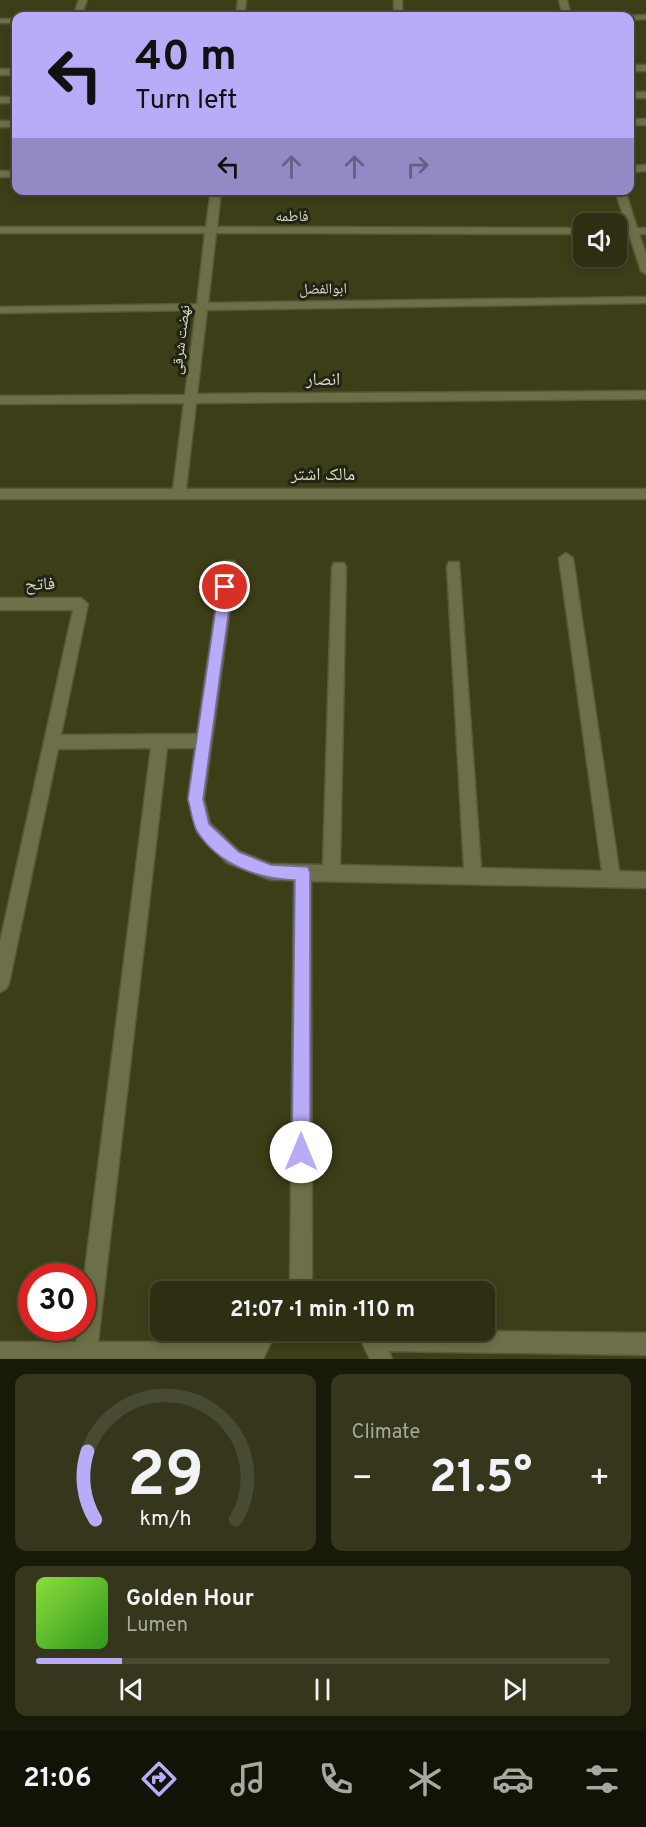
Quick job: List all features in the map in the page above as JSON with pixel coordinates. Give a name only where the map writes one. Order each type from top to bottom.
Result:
[{"type":"street","name":"نهضت شرقی","points":[[178,493],[215,195]]},
{"type":"street","points":[[622,195],[646,271]]},
{"type":"street","name":"فاطمه","points":[[0,230],[573,231]]},
{"type":"street","points":[[627,231],[646,231]]},
{"type":"street","name":"ابوالفضل","points":[[0,310],[646,300]]},
{"type":"street","name":"انصار","points":[[0,400],[646,395]]},
{"type":"street","name":"مالک اشتر","points":[[0,494],[646,494]]},
{"type":"street","points":[[566,558],[612,880]]},
{"type":"street","points":[[229,565],[202,741],[196,799],[203,827],[233,857],[271,872],[646,880]]},
{"type":"street","points":[[454,566],[473,876]]},
{"type":"street","points":[[331,873],[339,567]]},
{"type":"street","name":"فاتح","points":[[0,604],[81,604],[51,742]]},
{"type":"street","points":[[86,1353],[159,741]]},
{"type":"street","points":[[0,983],[4,943],[51,742],[202,741]]},
{"type":"street","points":[[301,1281],[303,873]]},
{"type":"street","points":[[0,1353],[252,1356],[260,1341]]},
{"type":"street","points":[[374,1343],[617,1351],[646,1344]]},
{"type":"route","points":[[225,587],[202,741],[196,799],[203,827],[233,857],[271,872],[303,873],[301,1152]]}]
